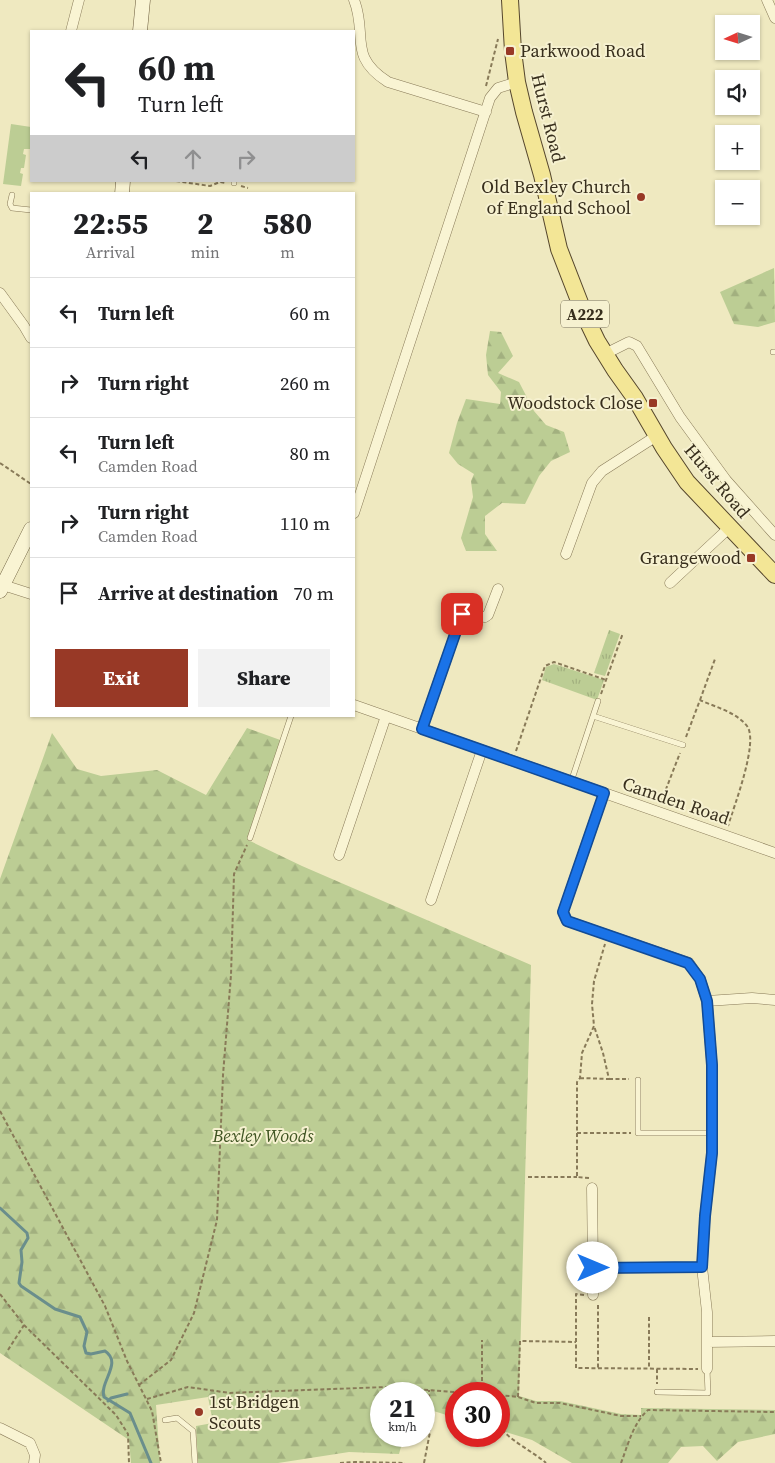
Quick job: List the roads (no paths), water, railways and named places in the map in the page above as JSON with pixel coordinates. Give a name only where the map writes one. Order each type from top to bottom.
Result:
[{"type":"main road","points":[[140,30],[143,0]]},
{"type":"main road","name":"Hurst Road","points":[[510,0],[517,82],[560,249],[582,308],[605,354],[687,482],[775,575]]},
{"type":"main road","points":[[2,588],[30,531]]},
{"type":"street","points":[[71,30],[79,0]]},
{"type":"street","points":[[354,0],[359,14],[362,54],[378,76],[388,82],[486,112]]},
{"type":"street","points":[[767,0],[775,18]]},
{"type":"street","points":[[355,509],[490,98],[498,88],[517,82]]},
{"type":"street","points":[[0,293],[30,336]]},
{"type":"street","name":"Hurst Road","points":[[605,354],[629,342],[637,346],[680,417],[726,482],[775,535]]},
{"type":"street","points":[[566,554],[592,483],[602,471],[658,435]]},
{"type":"street","points":[[670,583],[729,528]]},
{"type":"street","points":[[2,588],[30,594]]},
{"type":"street","points":[[447,609],[462,614],[485,617],[488,615],[498,589]]},
{"type":"street","points":[[422,729],[462,614]]},
{"type":"street","name":"Camden Road","points":[[355,705],[775,853]]},
{"type":"street","points":[[339,855],[386,716]]},
{"type":"street","points":[[431,900],[482,750]]},
{"type":"street","points":[[604,793],[563,912],[567,921],[688,963],[700,979],[707,1001],[712,1065],[713,1133],[702,1267],[707,1312],[708,1369]]},
{"type":"street","points":[[707,1001],[752,998],[775,1000]]},
{"type":"street","points":[[592,1188],[593,1295]]},
{"type":"street","points":[[593,1268],[702,1267]]},
{"type":"street","points":[[707,1342],[775,1341]]},
{"type":"street","points":[[0,1428],[30,1442],[34,1463]]},
{"type":"lane","points":[[12,195],[10,204],[12,208],[30,210]]},
{"type":"lane","points":[[571,782],[598,701]]},
{"type":"lane","points":[[594,716],[683,745]]},
{"type":"lane","points":[[250,838],[291,717]]},
{"type":"lane","points":[[638,1080],[638,1133],[713,1133]]},
{"type":"lane","points":[[657,1392],[708,1393],[708,1369]]},
{"type":"lane","points":[[165,1420],[177,1418],[193,1431],[195,1463]]},
{"type":"waterway","points":[[0,1208],[27,1233],[28,1238],[21,1250],[22,1262],[19,1283],[55,1309],[80,1317],[87,1332],[84,1346],[86,1353],[91,1354],[105,1351],[110,1356],[112,1361],[103,1391],[104,1397],[130,1413],[151,1463]]},
{"type":"waterway","points":[[108,1401],[111,1398],[127,1394]]},
{"type":"place","name":"Parkwood Road","points":[[510,51]]},
{"type":"place","name":"Old Bexley Church of England School","points":[[641,197]]},
{"type":"place","name":"Woodstock Close","points":[[653,403]]},
{"type":"place","name":"Grangewood","points":[[751,558]]},
{"type":"place","name":"1st Bridgen Scouts","points":[[199,1412]]},
{"type":"park label","name":"Bexley Woods","points":[[263,1136]]}]
